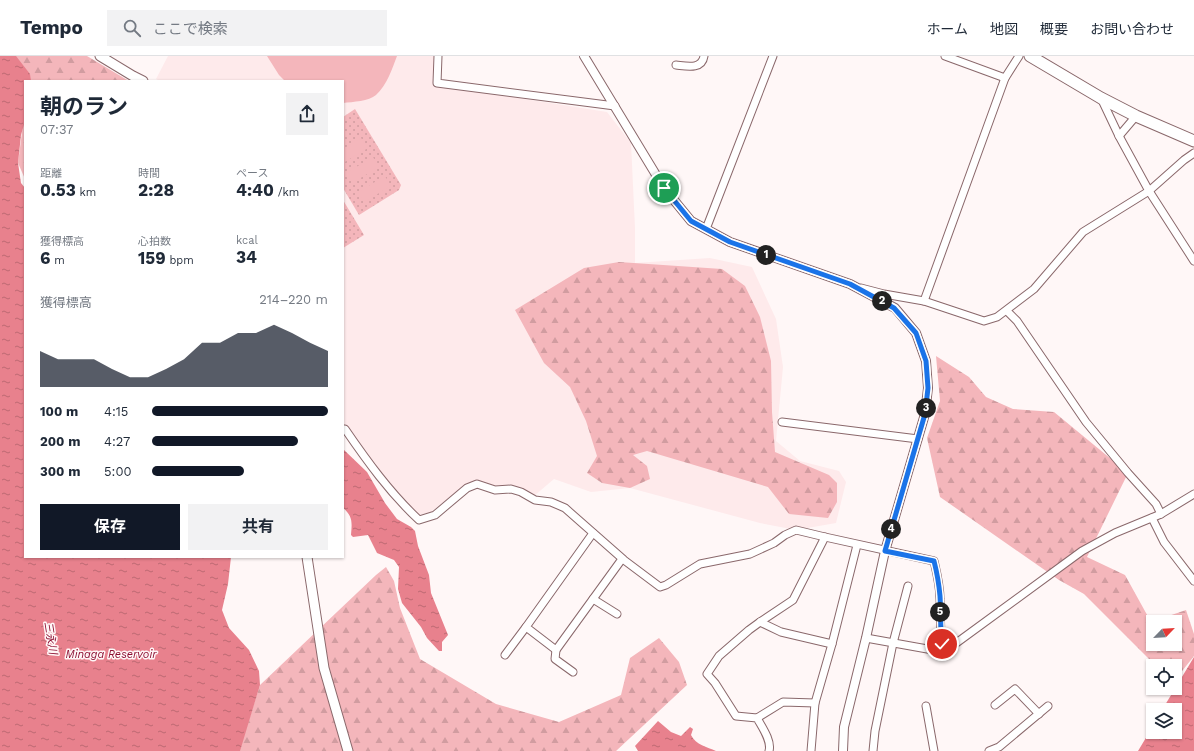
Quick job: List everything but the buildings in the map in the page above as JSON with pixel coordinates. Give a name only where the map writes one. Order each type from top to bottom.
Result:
[{"type":"highway","points":[[1030,56],[1101,98],[1136,116],[1194,141]]},
{"type":"main road","points":[[100,56],[141,80]]},
{"type":"main road","points":[[307,558],[324,668],[348,751]]},
{"type":"street","points":[[438,56],[437,83],[615,106]]},
{"type":"street","points":[[584,56],[664,188],[691,221],[730,242],[850,284],[884,294],[924,301],[984,321],[997,318],[1034,289],[1083,232],[1150,191],[1184,160],[1194,153]]},
{"type":"street","points":[[676,65],[695,66],[701,64],[704,56]]},
{"type":"street","points":[[706,229],[773,56]]},
{"type":"street","points":[[945,56],[1005,78]]},
{"type":"street","points":[[924,301],[1005,78],[1019,56]]},
{"type":"street","points":[[1101,98],[1119,136],[1150,191],[1194,261]]},
{"type":"street","points":[[1119,136],[1136,116]]},
{"type":"street","points":[[843,751],[844,727],[866,638],[885,551],[925,414],[928,388],[926,361],[916,333],[894,308],[850,284]]},
{"type":"street","points":[[1006,311],[1017,321],[1086,422],[1156,504],[1161,514]]},
{"type":"street","points":[[782,422],[918,439]]},
{"type":"street","points":[[344,429],[366,460],[405,507],[418,520],[435,515],[467,488],[477,484],[495,490],[511,490],[521,492],[534,500],[551,502],[565,508],[622,559],[660,587],[666,585],[700,564],[750,554],[774,543],[785,535],[796,530],[934,561],[938,578],[940,628],[944,652]]},
{"type":"street","points":[[866,638],[944,652],[1082,551],[1115,533],[1161,514],[1194,494]]},
{"type":"street","points":[[1152,518],[1164,542],[1194,581]]},
{"type":"street","points":[[505,655],[593,533]]},
{"type":"street","points":[[815,703],[783,702],[757,718],[736,716],[715,683],[707,674],[719,656],[760,622],[793,600],[824,537]]},
{"type":"street","points":[[811,751],[815,703],[858,545]]},
{"type":"street","points":[[573,672],[555,659],[556,650],[622,559]]},
{"type":"street","points":[[873,751],[875,731],[893,643],[908,586]]},
{"type":"street","points":[[593,599],[617,614]]},
{"type":"street","points":[[760,622],[781,632],[832,644]]},
{"type":"street","points":[[526,627],[556,650]]},
{"type":"street","points":[[995,705],[1015,688],[1039,714]]},
{"type":"street","points":[[926,706],[934,751]]},
{"type":"street","points":[[989,751],[998,748],[1048,706]]},
{"type":"street","points":[[757,718],[767,737],[770,748],[769,751]]},
{"type":"shaded area","points":[[168,56],[436,56],[436,85],[607,112],[631,143],[635,263],[710,258],[752,267],[776,319],[783,367],[776,441],[800,461],[839,471],[846,482],[836,523],[796,530],[760,523],[630,488],[591,492],[554,479],[534,496],[485,485],[476,480],[465,485],[431,512],[418,515],[407,505],[344,428],[344,80],[156,79]]},
{"type":"green space","points":[[14,56],[87,56],[127,80],[28,80]]},
{"type":"green space","points":[[267,56],[397,56],[386,82],[380,91],[373,97],[356,102],[344,103],[344,80],[284,80]]},
{"type":"green space","points":[[355,109],[401,185],[399,190],[359,215],[344,190],[344,116]]},
{"type":"green space","points":[[24,117],[24,177],[18,163]]},
{"type":"green space","points":[[361,138],[368,148],[344,162],[344,148]]},
{"type":"green space","points":[[373,157],[379,167],[352,183],[346,173]]},
{"type":"green space","points":[[385,176],[391,186],[364,202],[358,192]]},
{"type":"green space","points":[[344,202],[364,235],[344,247]]},
{"type":"green space","points":[[619,262],[722,269],[745,286],[760,317],[771,361],[772,412],[775,452],[829,475],[837,483],[837,502],[828,518],[789,514],[768,487],[647,451],[633,455],[647,466],[650,479],[630,488],[602,483],[587,473],[597,456],[586,421],[570,387],[544,363],[515,310],[584,268]]},
{"type":"green space","points":[[936,356],[969,377],[986,397],[1013,409],[1054,412],[1128,473],[1087,557],[1125,575],[1147,615],[1146,651],[1182,651],[1182,615],[1171,615],[1186,610],[1194,634],[1194,656],[1182,671],[1182,659],[1149,659],[1084,594],[1059,580],[940,497],[927,438],[940,401]]},
{"type":"green space","points":[[386,567],[394,581],[400,608],[420,659],[496,704],[559,722],[621,695],[630,658],[659,638],[679,662],[687,685],[616,751],[239,751],[260,685]]},
{"type":"water","name":"Minaga Reservoir","points":[[0,56],[16,56],[30,74],[31,80],[24,80],[24,124],[21,135],[18,163],[21,183],[24,187],[24,558],[231,558],[228,584],[222,610],[229,628],[249,650],[259,671],[260,685],[240,751],[0,751]]},
{"type":"water","points":[[344,450],[367,472],[385,503],[397,519],[415,531],[418,546],[429,575],[431,593],[448,635],[442,642],[442,651],[439,651],[427,638],[421,627],[402,603],[398,589],[399,567],[394,560],[377,553],[368,535],[353,537],[351,535],[351,520],[344,509]]},
{"type":"water","points":[[1194,657],[1194,751],[1138,751],[1146,738],[1146,739],[1182,739],[1182,703],[1166,703],[1171,695],[1182,695],[1182,677]]},
{"type":"water","points":[[658,721],[671,732],[681,736],[690,727],[693,729],[691,735],[696,741],[716,751],[638,751],[635,746]]},
{"type":"route","points":[[664,188],[691,221],[730,242],[850,284],[894,308],[916,333],[926,361],[928,388],[925,414],[885,551],[934,561],[938,578],[940,598],[940,628],[942,644]]},
{"type":"water label","name":"三永川","points":[[51,638]]}]
